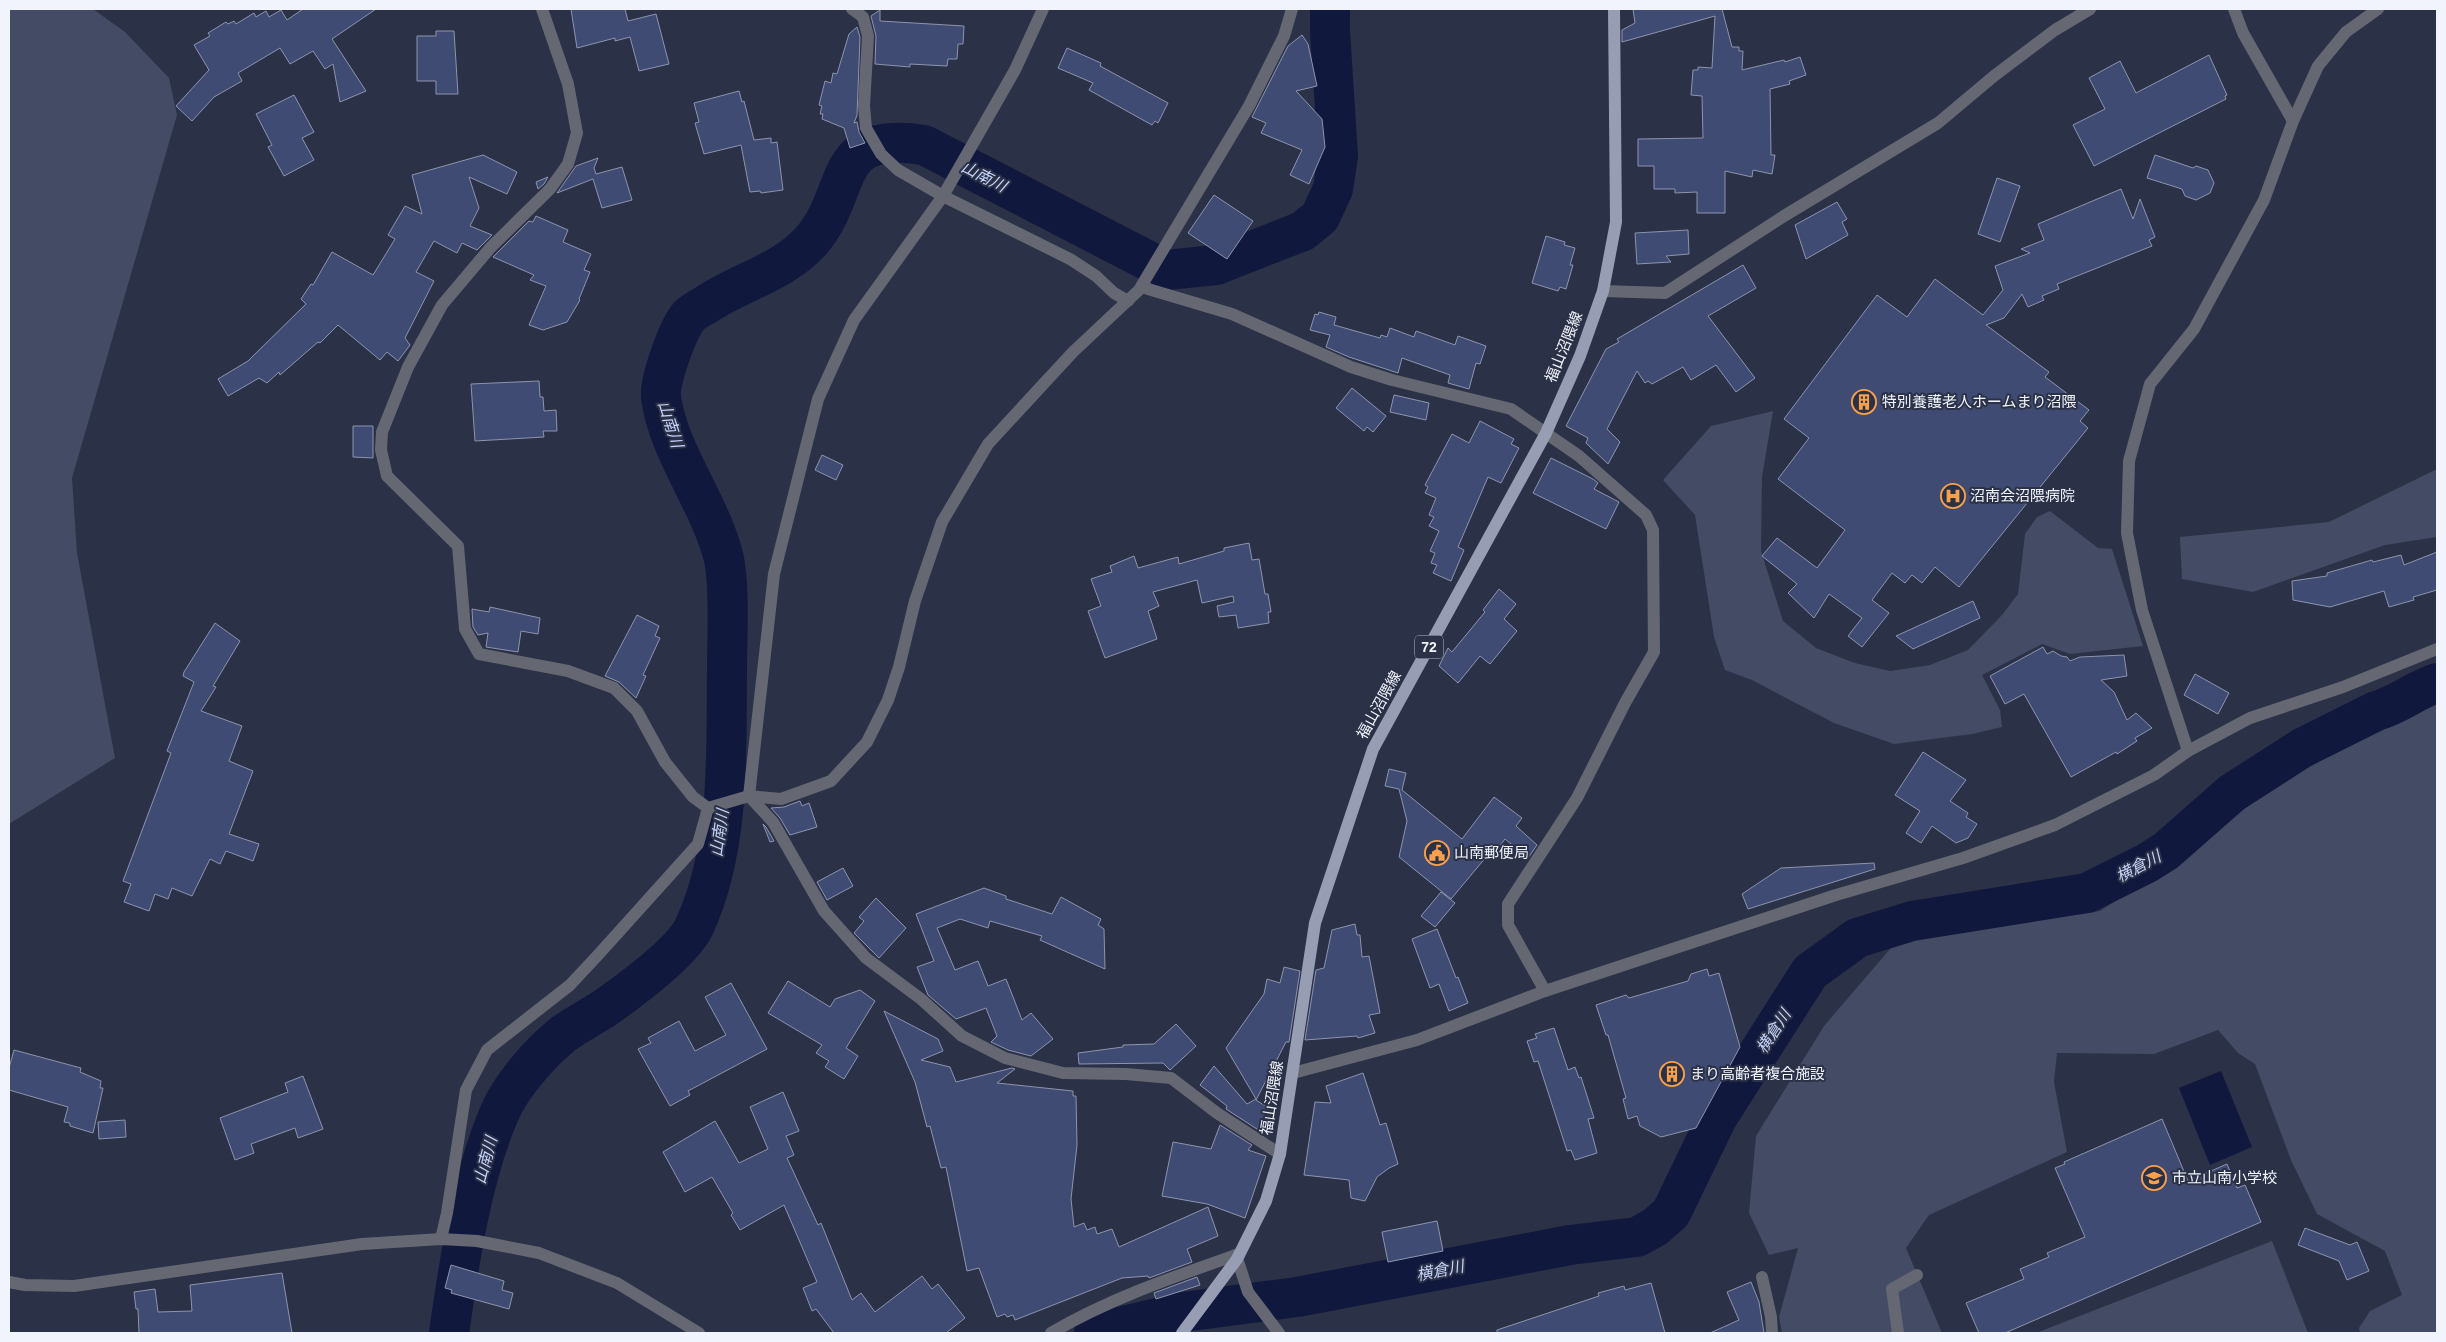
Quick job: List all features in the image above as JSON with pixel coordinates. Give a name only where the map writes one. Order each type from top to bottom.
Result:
[{"type":"main road","name":"福山沼隈線","points":[[1182,1333],[1237,1259],[1266,1201],[1280,1154],[1316,923],[1373,748],[1546,433],[1580,356],[1603,291],[1616,222],[1614,9]]},
{"type":"street","points":[[542,9],[568,84],[577,133],[568,164],[550,188],[491,247],[442,305],[408,367],[382,432],[381,450],[386,476],[458,546],[465,629],[479,654],[568,670],[614,688],[636,711],[665,762],[693,797],[708,808]]},
{"type":"street","points":[[852,9],[863,17],[868,36],[864,106],[866,128],[881,154],[898,170],[943,196],[1070,259],[1128,301]]},
{"type":"street","points":[[1043,9],[1015,70],[943,196],[854,320],[818,399],[774,574],[749,796],[773,822],[824,912],[866,958],[922,999],[962,1036],[1005,1058],[1063,1073],[1126,1074],[1171,1078],[1217,1113],[1280,1154]]},
{"type":"street","points":[[708,808],[749,796],[781,799],[831,781],[867,742],[888,700],[915,601],[942,522],[984,452],[1073,352],[1128,301],[1143,284],[1249,106],[1284,36],[1292,9]]},
{"type":"street","points":[[1603,291],[1666,293],[1784,216],[1938,123],[2002,70],[2055,30],[2090,9]]},
{"type":"street","points":[[2234,9],[2243,33],[2293,121]]},
{"type":"street","points":[[2188,751],[2142,610],[2127,533],[2129,461],[2150,384],[2194,328],[2264,200],[2293,121],[2318,66],[2346,32],[2378,9]]},
{"type":"street","points":[[1143,284],[1148,289],[1232,314],[1351,367],[1392,380],[1511,409],[1579,456],[1646,515],[1653,530],[1654,652],[1625,703],[1577,798],[1508,904],[1508,925],[1545,991]]},
{"type":"street","points":[[1293,1073],[1417,1040],[1545,991],[1836,896],[1963,858],[2055,825],[2154,775],[2188,751],[2250,718],[2343,687],[2437,649]]},
{"type":"street","points":[[441,1239],[447,1213],[466,1090],[487,1050],[570,985],[598,955],[698,844],[708,808]]},
{"type":"street","points":[[9,1282],[26,1285],[74,1286],[362,1244],[441,1239],[477,1241],[539,1253],[617,1283],[699,1333]]},
{"type":"street","points":[[1051,1333],[1078,1317],[1152,1286],[1236,1255],[1248,1292],[1279,1333]]},
{"type":"street","points":[[1898,1333],[1892,1289],[1917,1275]]},
{"type":"street","points":[[1762,1277],[1771,1318],[1772,1333]]},
{"type":"shaded area","points":[[9,9],[93,9],[125,32],[169,78],[177,115],[72,478],[77,553],[115,758],[9,824]]},
{"type":"shaded area","points":[[1773,411],[1762,477],[1761,551],[1783,621],[1816,648],[1855,663],[1890,671],[1930,665],[1968,650],[2002,615],[2018,594],[2025,534],[2037,517],[2050,511],[2098,548],[2112,549],[2143,646],[2070,654],[2042,644],[1982,675],[2000,710],[2002,727],[1972,734],[1894,744],[1834,723],[1752,680],[1725,670],[1714,637],[1695,515],[1663,480],[1711,426]]},
{"type":"shaded area","points":[[2437,469],[2437,537],[2385,545],[2253,592],[2182,579],[2180,537],[2329,522]]},
{"type":"shaded area","points":[[2437,702],[2437,1333],[2360,1333],[2359,1328],[2370,1311],[2402,1295],[2385,1251],[2317,1214],[2291,1160],[2255,1064],[2238,1053],[2218,1030],[2154,1054],[2057,1053],[2054,1082],[2067,1152],[1929,1215],[1906,1248],[1942,1333],[1782,1333],[1779,1317],[1798,1248],[1769,1255],[1749,1213],[1756,1136],[1824,1026],[1896,942],[2100,911],[2169,866],[2276,785],[2382,725]]},
{"type":"shaded area","points":[[2272,1241],[2308,1333],[2036,1333]]},
{"type":"water","points":[[2221,1071],[2252,1147],[2210,1165],[2179,1088]]},
{"type":"building","points":[[303,9],[376,9],[332,39],[366,91],[340,102],[333,64],[325,69],[313,51],[290,64],[280,48],[238,73],[242,81],[214,97],[192,121],[176,106],[209,70],[194,45],[210,36],[208,33],[226,22],[228,24],[234,21],[236,24],[254,13],[256,17],[266,11],[269,17],[281,10],[287,20]]},
{"type":"building","points":[[571,9],[625,9],[628,21],[656,14],[669,64],[639,71],[630,37],[615,41],[615,38],[577,48]]},
{"type":"building","points":[[1633,9],[1722,9],[1732,47],[1739,47],[1739,51],[1743,51],[1742,70],[1784,60],[1785,62],[1800,57],[1806,75],[1789,81],[1790,84],[1770,89],[1771,155],[1775,155],[1772,174],[1753,170],[1752,177],[1725,171],[1725,213],[1697,213],[1697,192],[1675,193],[1675,189],[1654,189],[1654,166],[1638,166],[1638,139],[1703,138],[1702,96],[1691,95],[1693,70],[1698,70],[1698,67],[1712,68],[1715,16],[1622,42],[1622,30],[1635,23]]},
{"type":"building","points":[[880,10],[880,21],[964,26],[963,44],[958,44],[957,59],[948,59],[947,66],[910,64],[910,67],[875,64],[876,36],[871,16]]},
{"type":"building","points":[[857,27],[860,37],[857,115],[854,123],[857,122],[859,132],[865,143],[850,148],[844,128],[822,119],[823,114],[820,114],[822,106],[819,105],[825,81],[831,83],[833,73],[837,74],[849,34]]},
{"type":"building","points":[[436,31],[454,31],[458,94],[436,94],[436,81],[417,81],[417,36],[436,36]]},
{"type":"building","points":[[1302,35],[1308,44],[1317,86],[1296,91],[1322,119],[1325,147],[1309,184],[1290,175],[1302,150],[1261,133],[1266,123],[1252,117],[1288,46]]},
{"type":"building","points":[[1067,48],[1101,63],[1100,66],[1168,103],[1158,123],[1155,121],[1152,125],[1089,90],[1093,83],[1058,68]]},
{"type":"building","points":[[2209,55],[2227,95],[2225,96],[2226,99],[2094,166],[2073,125],[2105,109],[2089,78],[2120,61],[2136,93]]},
{"type":"building","points":[[739,91],[742,102],[744,101],[754,140],[771,138],[771,143],[777,142],[783,190],[761,193],[760,191],[750,192],[741,145],[704,154],[695,123],[699,122],[694,103]]},
{"type":"building","points":[[294,95],[314,132],[302,138],[314,160],[284,176],[268,147],[272,145],[256,114]]},
{"type":"building","points":[[483,155],[517,172],[507,194],[469,177],[479,208],[470,226],[492,235],[477,250],[462,243],[457,253],[434,241],[416,272],[434,281],[405,338],[410,345],[398,361],[387,352],[380,360],[338,325],[320,343],[318,342],[280,375],[279,372],[267,383],[259,378],[228,396],[218,379],[248,361],[306,304],[301,299],[311,284],[313,285],[332,252],[373,275],[395,239],[388,235],[405,206],[422,214],[412,175]]},
{"type":"building","points":[[2155,155],[2193,168],[2196,166],[2208,170],[2214,183],[2210,193],[2196,200],[2185,196],[2182,189],[2147,178]]},
{"type":"building","points":[[598,158],[594,168],[596,174],[622,167],[632,200],[602,208],[593,179],[557,193],[576,166]]},
{"type":"building","points":[[548,177],[544,184],[538,189],[536,182]]},
{"type":"building","points":[[1997,178],[2020,186],[2000,242],[1978,234]]},
{"type":"building","points":[[2121,189],[2133,219],[2140,199],[2155,237],[2149,240],[2152,246],[2057,284],[2059,289],[2042,296],[2044,300],[2028,307],[2022,294],[2004,318],[1986,325],[2049,372],[2045,377],[2089,410],[2080,421],[2088,428],[1959,587],[1935,567],[1922,583],[1912,575],[1905,583],[1892,573],[1872,600],[1889,613],[1862,647],[1848,636],[1862,618],[1829,594],[1814,618],[1788,593],[1797,584],[1762,556],[1777,538],[1817,568],[1845,530],[1778,479],[1809,438],[1784,419],[1877,295],[1907,317],[1935,279],[1983,315],[2003,290],[1995,266],[2030,253],[2021,249],[2044,240],[2038,224]]},
{"type":"building","points":[[1214,195],[1253,221],[1227,259],[1188,233]]},
{"type":"building","points":[[1837,202],[1847,219],[1842,222],[1848,235],[1806,259],[1795,225]]},
{"type":"building","points":[[536,216],[568,230],[563,242],[591,254],[584,270],[590,272],[580,300],[567,322],[543,330],[529,325],[546,286],[530,280],[534,275],[493,257],[529,221],[533,222]]},
{"type":"building","points":[[1688,230],[1689,254],[1666,256],[1671,262],[1637,264],[1635,233]]},
{"type":"building","points":[[1546,236],[1565,242],[1564,245],[1575,248],[1570,265],[1573,265],[1566,289],[1560,287],[1558,291],[1532,283]]},
{"type":"building","points":[[1743,265],[1756,288],[1708,316],[1755,378],[1736,392],[1716,365],[1691,380],[1683,367],[1652,384],[1648,381],[1645,383],[1637,371],[1607,429],[1620,442],[1608,464],[1586,443],[1588,438],[1566,426],[1606,349],[1619,342],[1617,339]]},
{"type":"building","points":[[1319,312],[1336,317],[1334,325],[1380,338],[1381,335],[1387,337],[1390,328],[1414,337],[1416,331],[1455,345],[1458,336],[1486,346],[1480,364],[1476,363],[1469,389],[1448,383],[1450,375],[1402,358],[1398,373],[1349,357],[1326,347],[1330,335],[1310,330],[1315,314],[1318,315]]},
{"type":"building","points":[[539,381],[540,397],[543,397],[544,411],[556,410],[557,431],[543,431],[544,437],[475,441],[471,384]]},
{"type":"building","points":[[1352,388],[1386,416],[1373,432],[1367,427],[1364,431],[1336,408]]},
{"type":"building","points":[[1394,395],[1429,403],[1426,420],[1390,412]]},
{"type":"building","points":[[1480,421],[1514,439],[1511,444],[1519,448],[1501,483],[1488,477],[1458,547],[1464,550],[1451,581],[1433,573],[1437,565],[1431,563],[1435,553],[1430,551],[1439,531],[1429,526],[1434,517],[1429,515],[1436,498],[1425,493],[1428,487],[1425,485],[1452,434],[1469,443]]},
{"type":"building","points":[[353,426],[373,426],[373,458],[353,457]]},
{"type":"building","points":[[822,455],[843,465],[836,480],[815,470]]},
{"type":"building","points":[[1551,458],[1593,479],[1598,483],[1594,489],[1619,502],[1606,529],[1533,493]]},
{"type":"building","points":[[1249,543],[1252,560],[1259,559],[1265,594],[1268,594],[1271,612],[1268,612],[1269,623],[1238,628],[1236,615],[1219,617],[1217,606],[1234,602],[1233,596],[1202,603],[1197,580],[1153,592],[1159,606],[1148,611],[1157,639],[1105,658],[1088,611],[1101,606],[1091,579],[1112,572],[1110,566],[1134,556],[1138,568],[1178,557],[1179,564],[1224,551],[1224,548]]},
{"type":"building","points":[[2437,552],[2437,590],[2413,597],[2414,600],[2389,607],[2384,591],[2330,607],[2293,600],[2292,581],[2327,576],[2327,573],[2372,560],[2373,562],[2401,555],[2404,565]]},
{"type":"building","points":[[1499,589],[1516,604],[1504,619],[1517,631],[1490,664],[1480,656],[1458,683],[1439,666],[1448,648],[1452,652],[1485,612],[1483,610]]},
{"type":"building","points":[[1973,601],[1980,618],[1913,649],[1896,636]]},
{"type":"building","points":[[490,607],[540,618],[538,634],[521,631],[518,652],[486,647],[488,633],[478,635],[473,627],[472,609],[489,612]]},
{"type":"building","points":[[637,615],[659,626],[655,636],[660,638],[643,675],[646,676],[636,698],[619,682],[605,676]]},
{"type":"building","points":[[215,623],[240,641],[213,686],[216,687],[201,711],[242,726],[229,761],[253,771],[229,834],[259,844],[253,861],[226,851],[220,864],[210,859],[192,896],[172,888],[168,899],[155,894],[149,911],[124,902],[131,884],[123,881],[171,753],[167,751],[194,682],[183,676],[184,672]]},
{"type":"building","points":[[2043,647],[2047,654],[2053,651],[2067,657],[2070,661],[2080,657],[2124,655],[2127,676],[2101,680],[2114,692],[2127,720],[2136,713],[2152,728],[2135,738],[2137,741],[2117,754],[2116,752],[2071,777],[2024,694],[2005,704],[1990,676]]},
{"type":"building","points":[[2195,674],[2229,693],[2218,714],[2184,695]]},
{"type":"building","points":[[1923,752],[1966,780],[1950,801],[1968,813],[1966,817],[1977,824],[1968,838],[1956,843],[1932,826],[1921,843],[1906,833],[1920,811],[1895,795]]},
{"type":"building","points":[[1389,769],[1406,773],[1402,790],[1462,839],[1494,797],[1522,818],[1516,826],[1537,845],[1528,858],[1505,839],[1495,852],[1492,850],[1451,899],[1399,857],[1407,821],[1399,789],[1385,786]]},
{"type":"building","points":[[800,801],[802,806],[809,803],[817,827],[790,835],[780,818],[771,808],[784,807]]},
{"type":"building","points":[[763,824],[766,827],[774,841],[770,842]]},
{"type":"building","points":[[1874,863],[1875,869],[1748,909],[1742,894],[1781,868]]},
{"type":"building","points":[[843,868],[853,886],[827,900],[817,882]]},
{"type":"building","points":[[984,888],[1006,896],[1006,899],[1052,914],[1061,897],[1101,919],[1098,925],[1104,929],[1105,969],[1040,940],[1042,936],[990,921],[988,928],[960,919],[937,928],[955,970],[978,961],[988,986],[1006,979],[1022,1020],[1031,1013],[1053,1039],[1031,1056],[1008,1050],[991,1042],[997,1036],[986,1008],[956,1019],[928,995],[917,967],[934,961],[916,914]]},
{"type":"building","points":[[1441,892],[1455,903],[1435,927],[1421,916]]},
{"type":"building","points":[[876,898],[906,928],[879,958],[854,933],[864,921],[859,917]]},
{"type":"building","points":[[1355,924],[1357,935],[1360,935],[1362,957],[1369,956],[1380,1013],[1369,1015],[1375,1033],[1358,1038],[1357,1036],[1305,1040],[1316,970],[1324,968],[1332,930]]},
{"type":"building","points":[[1437,929],[1468,1003],[1449,1011],[1439,984],[1430,988],[1412,939]]},
{"type":"building","points":[[1284,967],[1300,971],[1289,1042],[1286,1042],[1256,1100],[1273,1111],[1260,1131],[1226,1109],[1227,1106],[1200,1085],[1214,1066],[1247,1104],[1256,1099],[1226,1048],[1264,994],[1267,979],[1280,983]]},
{"type":"building","name":"まり高齢者複合施設","points":[[1707,969],[1709,976],[1719,973],[1740,1047],[1696,1128],[1661,1137],[1640,1126],[1637,1116],[1628,1119],[1623,1099],[1626,1098],[1608,1035],[1606,1035],[1596,1005],[1626,995],[1629,998],[1688,981],[1691,974]]},
{"type":"building","points":[[788,981],[830,1007],[835,999],[860,990],[875,1001],[846,1048],[858,1056],[844,1079],[825,1067],[829,1061],[816,1053],[822,1045],[768,1013]]},
{"type":"building","points":[[731,983],[767,1049],[688,1091],[690,1095],[670,1106],[638,1049],[651,1043],[648,1038],[679,1021],[695,1051],[726,1035],[705,997]]},
{"type":"building","points":[[884,1011],[938,1039],[943,1051],[921,1060],[950,1067],[956,1082],[1012,1068],[1015,1069],[997,1083],[1073,1091],[1073,1096],[1076,1096],[1077,1145],[1071,1199],[1074,1227],[1084,1223],[1087,1230],[1095,1227],[1097,1234],[1112,1229],[1119,1247],[1208,1207],[1218,1236],[1187,1249],[1192,1262],[1149,1278],[1148,1276],[1122,1278],[1015,1320],[1013,1315],[1007,1317],[1005,1314],[997,1317],[979,1268],[967,1271],[946,1167],[941,1168],[930,1126],[927,1127],[915,1082]]},
{"type":"building","points":[[1176,1024],[1196,1046],[1170,1070],[1163,1063],[1079,1064],[1078,1053],[1123,1047],[1123,1045],[1154,1044]]},
{"type":"building","points":[[1554,1028],[1568,1070],[1575,1067],[1579,1078],[1581,1077],[1594,1118],[1588,1119],[1597,1153],[1575,1160],[1571,1150],[1567,1151],[1538,1061],[1534,1062],[1527,1041],[1537,1038],[1535,1034]]},
{"type":"building","points":[[14,1050],[81,1068],[80,1072],[101,1081],[100,1088],[103,1088],[93,1133],[70,1126],[70,1123],[64,1122],[68,1107],[9,1090],[9,1068]]},
{"type":"building","points":[[1363,1073],[1380,1125],[1386,1123],[1398,1164],[1377,1177],[1365,1201],[1351,1198],[1349,1180],[1304,1175],[1315,1102],[1331,1103],[1326,1086]]},
{"type":"building","points":[[303,1076],[323,1129],[298,1138],[295,1128],[251,1144],[254,1153],[235,1160],[220,1118],[288,1092],[285,1083]]},
{"type":"building","points":[[783,1092],[799,1131],[786,1136],[794,1155],[787,1158],[818,1225],[821,1223],[852,1300],[861,1293],[875,1312],[922,1276],[932,1289],[938,1284],[965,1318],[946,1333],[834,1333],[816,1309],[812,1311],[803,1288],[817,1282],[784,1205],[740,1230],[731,1215],[733,1213],[712,1177],[685,1192],[663,1152],[715,1121],[739,1163],[768,1149],[750,1107]]},
{"type":"building","points":[[2162,1119],[2188,1181],[2227,1164],[2237,1188],[2245,1185],[2261,1222],[2005,1333],[1979,1333],[1966,1303],[2024,1279],[2020,1269],[2049,1257],[2047,1253],[2085,1237],[2055,1168],[2065,1164],[2064,1162]]},
{"type":"building","points":[[125,1120],[126,1137],[99,1139],[98,1122]]},
{"type":"building","points":[[1220,1125],[1252,1145],[1248,1150],[1266,1156],[1245,1218],[1207,1204],[1162,1196],[1173,1142],[1211,1149]]},
{"type":"building","points":[[1437,1221],[1443,1251],[1388,1262],[1382,1232]]},
{"type":"building","points":[[2305,1228],[2350,1245],[2357,1242],[2369,1271],[2347,1280],[2339,1261],[2298,1245]]},
{"type":"building","points":[[451,1265],[504,1281],[502,1290],[513,1293],[509,1309],[451,1293],[452,1290],[445,1288]]},
{"type":"building","points":[[282,1273],[292,1333],[139,1333],[138,1309],[136,1309],[134,1292],[155,1289],[158,1312],[192,1311],[190,1285]]},
{"type":"building","points":[[1197,1277],[1200,1285],[1156,1299],[1154,1293]]},
{"type":"building","points":[[1751,1282],[1759,1302],[1764,1333],[1710,1333],[1739,1320],[1727,1292]]},
{"type":"building","points":[[1651,1283],[1665,1333],[1497,1333],[1497,1330],[1599,1296],[1598,1293],[1624,1286],[1625,1290]]},
{"type":"waterway","name":"山南川","points":[[449,1333],[467,1222],[481,1166],[489,1139],[510,1093],[535,1061],[553,1043],[567,1031],[628,992],[680,947],[695,925],[707,895],[715,863],[721,831],[726,766],[728,613],[726,571],[718,539],[710,518],[672,438],[661,397],[666,368],[685,322],[698,309],[776,268],[801,251],[812,240],[825,221],[848,168],[858,155],[872,146],[894,143],[924,145],[1166,270],[1216,265],[1303,231],[1320,217],[1333,189],[1338,156],[1330,9]]},
{"type":"waterway","name":"横倉川","points":[[1094,1333],[1183,1312],[1297,1297],[1570,1245],[1637,1237],[1655,1227],[1671,1213],[1717,1118],[1810,972],[1857,938],[1912,921],[2087,893],[2147,863],[2166,851],[2232,793],[2302,748],[2421,689],[2437,683]]},
{"type":"place","name":"特別養護老人ホームまり沼隈","points":[[1864,402]]},
{"type":"place","name":"沼南会沼隈病院","points":[[1953,496]]},
{"type":"place","name":"山南郵便局","points":[[1437,853]]},
{"type":"place","name":"まり高齢者複合施設","points":[[1672,1074]]},
{"type":"place","name":"市立山南小学校","points":[[2154,1178]]}]
